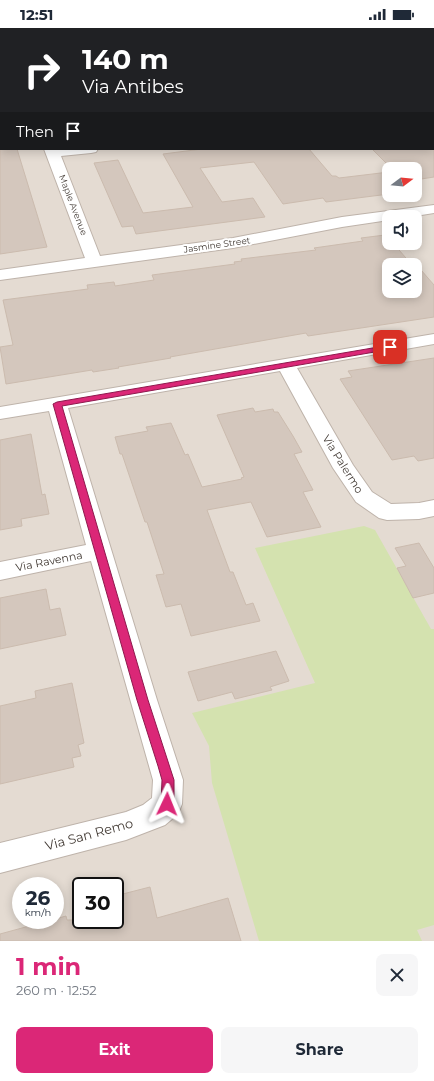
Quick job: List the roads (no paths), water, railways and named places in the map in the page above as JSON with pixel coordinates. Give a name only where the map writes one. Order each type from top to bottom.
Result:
[{"type":"street","points":[[52,151],[72,150]]},
{"type":"street","name":"Maple Avenue","points":[[52,151],[94,262]]},
{"type":"street","name":"Jasmine Street","points":[[0,275],[233,243],[342,222],[434,209]]},
{"type":"street","points":[[0,413],[434,339]]},
{"type":"street","name":"Via Palermo","points":[[286,365],[344,468],[364,497],[387,512],[419,511],[434,508]]},
{"type":"street","name":"Via San Remo","points":[[0,858],[126,826],[154,815],[167,804],[168,780],[99,551],[57,404]]},
{"type":"street","name":"Via Ravenna","points":[[0,571],[99,551]]}]
